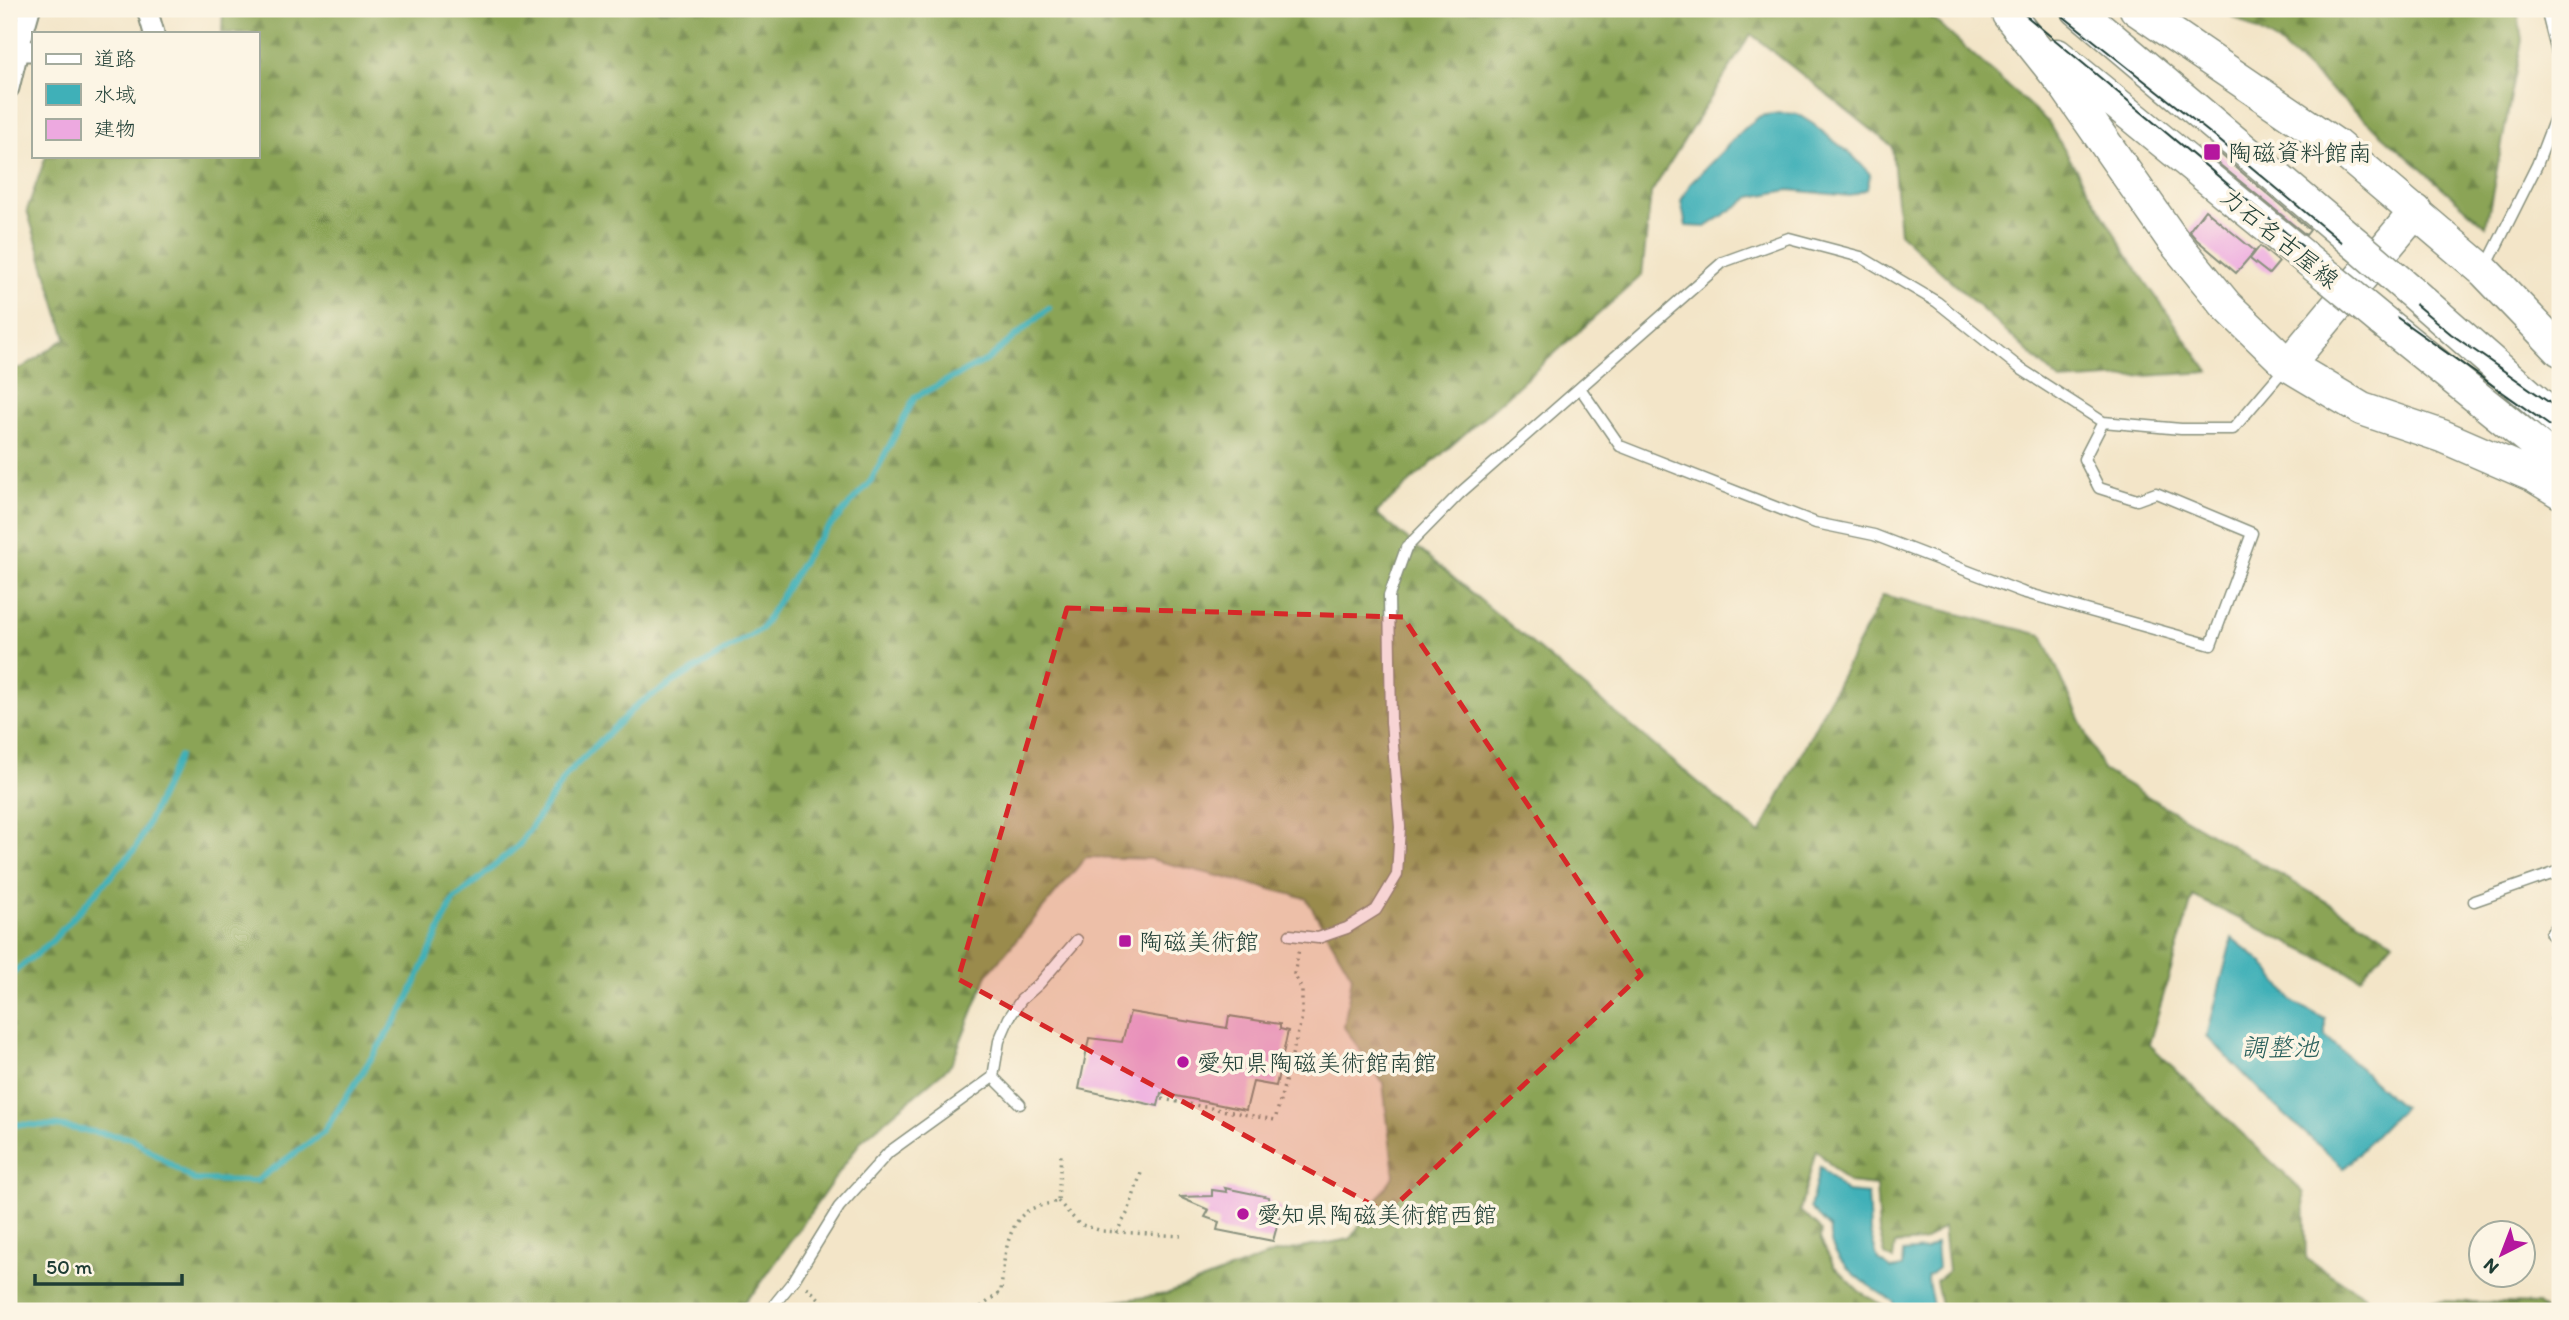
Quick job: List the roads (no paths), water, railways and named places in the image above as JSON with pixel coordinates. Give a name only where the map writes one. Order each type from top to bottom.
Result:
[{"type":"main road","name":"力石名古屋線","points":[[2077,9],[2357,245],[2560,422]]},
{"type":"main road","points":[[2136,9],[2336,145],[2484,271],[2560,350]]},
{"type":"main road","name":"力石名古屋線","points":[[2005,11],[2560,464]]},
{"type":"main road","points":[[2005,11],[2066,87],[2172,239],[2226,305],[2288,365],[2362,408],[2442,436],[2534,476],[2560,492]]},
{"type":"main road","points":[[2288,365],[2416,211]]},
{"type":"street","points":[[9,88],[26,51],[30,9]]},
{"type":"street","points":[[147,9],[154,32]]},
{"type":"lane","points":[[2484,271],[2537,165],[2558,110],[2559,61],[2546,9]]},
{"type":"lane","points":[[1290,936],[1318,938],[1347,929],[1377,909],[1397,875],[1400,827],[1391,722],[1389,596],[1406,548],[1459,494],[1723,262],[1789,239],[1861,257],[1937,302],[2021,369],[2103,422],[2181,429],[2233,429],[2288,365]]},
{"type":"lane","points":[[1580,388],[1620,446],[1816,523],[1874,535],[2022,592],[2211,645],[2252,533],[2156,493],[2137,500],[2099,488],[2084,459],[2103,422]]},
{"type":"lane","points":[[2474,901],[2560,872]]},
{"type":"lane","points":[[2560,922],[2550,933],[2560,944]]},
{"type":"lane","points":[[769,1311],[794,1280],[839,1207],[888,1152],[993,1077],[999,1041],[1009,1018],[1021,1000],[1039,984],[1077,940]]},
{"type":"lane","points":[[993,1077],[1020,1104]]},
{"type":"water","points":[[1797,114],[1854,157],[1870,174],[1867,189],[1850,196],[1789,190],[1751,197],[1706,227],[1686,226],[1681,201],[1690,184],[1760,116]]},
{"type":"water","name":"調整池","points":[[2232,938],[2263,963],[2292,1001],[2325,1019],[2325,1036],[2403,1107],[2344,1168],[2274,1105],[2207,1036]]},
{"type":"water","points":[[1820,1166],[1846,1192],[1868,1194],[1870,1232],[1878,1260],[1891,1269],[1902,1267],[1903,1252],[1926,1250],[1936,1243],[1938,1268],[1927,1277],[1934,1311],[1895,1311],[1894,1302],[1863,1281],[1842,1262],[1835,1252],[1830,1229],[1810,1208]]},
{"type":"waterway","points":[[9,1124],[57,1126],[131,1138],[194,1180],[256,1181],[323,1133],[405,1006],[453,901],[519,845],[568,773],[638,704],[761,629],[813,545],[871,481],[915,397],[987,360],[1049,308]]},
{"type":"waterway","points":[[9,976],[51,942],[136,848],[179,756]]},
{"type":"tram line","points":[[2018,9],[2333,272],[2560,433]]},
{"type":"tram line","points":[[2054,9],[2220,141],[2451,334],[2560,410]]},
{"type":"place","name":"陶磁資料館南","points":[[2212,152]]},
{"type":"place","name":"陶磁美術館","points":[[1125,941]]},
{"type":"place","name":"愛知県陶磁美術館南館","points":[[1183,1062]]},
{"type":"place","name":"愛知県陶磁美術館西館","points":[[1243,1214]]}]
